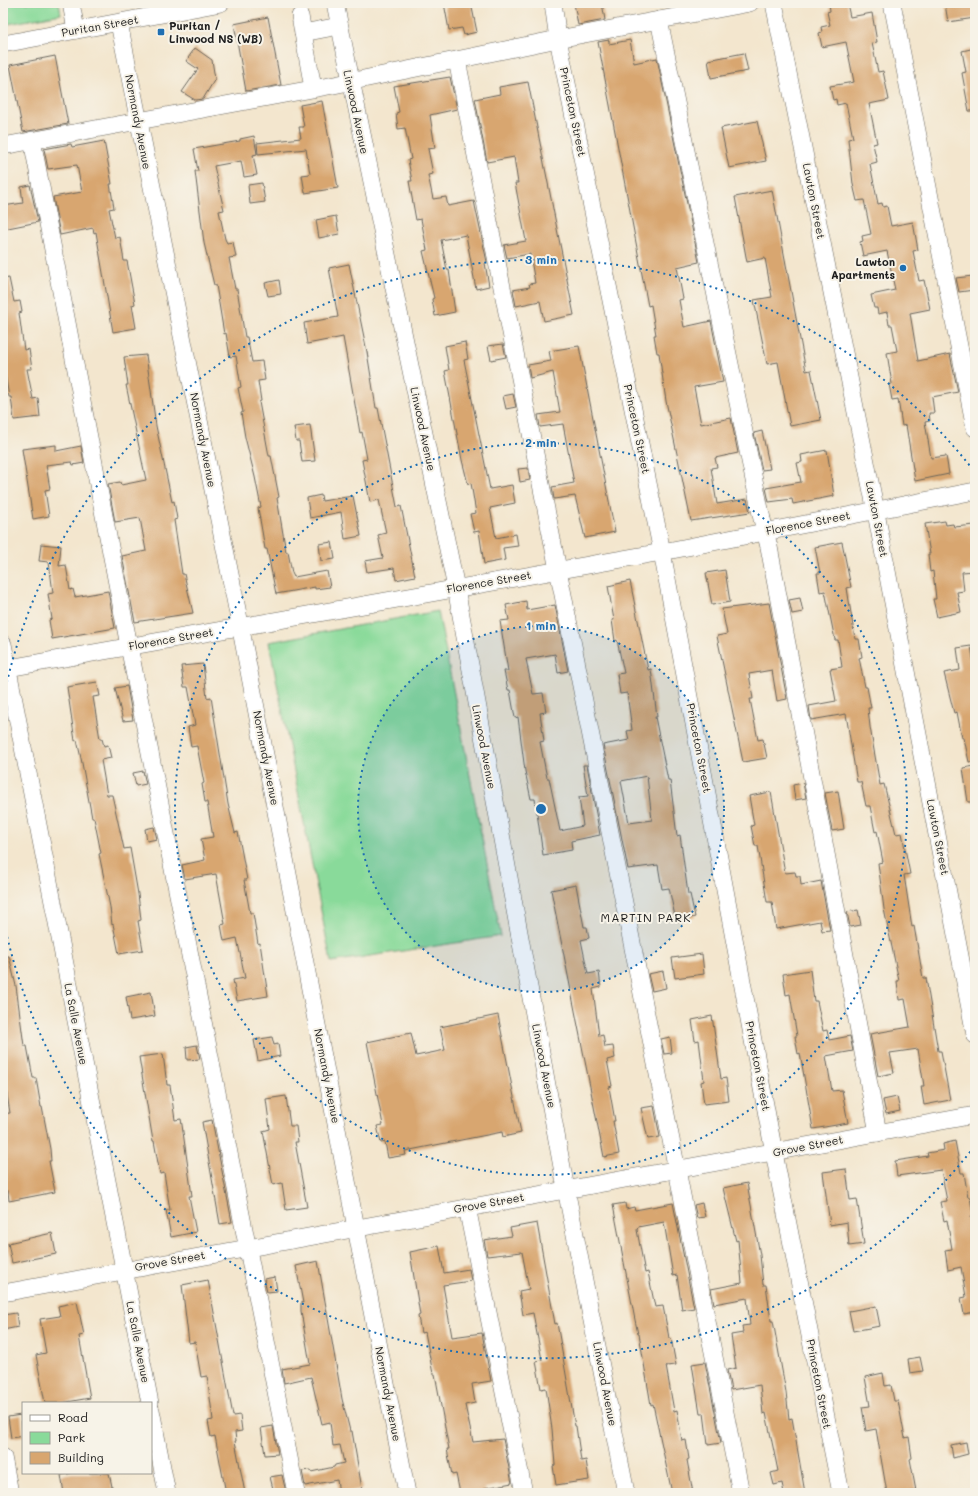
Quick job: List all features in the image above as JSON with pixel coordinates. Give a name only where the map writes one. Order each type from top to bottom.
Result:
[{"type":"street","points":[[71,3],[76,30]]},
{"type":"street","name":"Puritan Street","points":[[3,44],[221,3]]},
{"type":"street","name":"Linwood Avenue","points":[[335,3],[350,82],[456,588],[566,1189],[626,1493]]},
{"type":"street","name":"Princeton Street","points":[[553,3],[558,39],[662,552],[774,1153],[841,1493]]},
{"type":"street","points":[[3,146],[350,82],[558,39],[750,3]]},
{"type":"street","name":"Lawton Street","points":[[774,3],[876,510],[975,1035]]},
{"type":"street","points":[[892,3],[975,428]]},
{"type":"street","points":[[300,16],[313,88]]},
{"type":"street","points":[[659,20],[762,519],[766,531],[878,1133]]},
{"type":"street","name":"Normandy Avenue","points":[[119,23],[240,626],[407,1493]]},
{"type":"street","points":[[303,33],[339,26]]},
{"type":"street","points":[[457,60],[675,1170],[741,1493]]},
{"type":"street","points":[[32,140],[129,646],[296,1493]]},
{"type":"street","name":"Florence Street","points":[[5,669],[557,569],[662,552],[975,491]]},
{"type":"street","name":"La Salle Avenue","points":[[3,644],[5,669],[150,1402]]},
{"type":"street","name":"Grove Street","points":[[3,1293],[247,1247],[774,1153],[975,1115]]},
{"type":"street","points":[[467,1207],[524,1493]]},
{"type":"street","points":[[152,1415],[167,1493]]},
{"type":"street","points":[[3,1457],[10,1493]]},
{"type":"green space","points":[[3,3],[59,3],[61,14],[3,25]]},
{"type":"green space","points":[[438,611],[501,936],[331,962],[269,642]]},
{"type":"building","points":[[444,3],[471,3],[477,32],[464,35],[462,28],[449,30]]},
{"type":"building","points":[[574,3],[602,3],[605,20],[578,25]]},
{"type":"building","points":[[829,3],[847,3],[850,17],[872,13],[877,42],[872,43],[878,72],[883,71],[889,100],[869,104],[877,143],[873,144],[877,162],[870,164],[878,204],[882,203],[883,207],[887,206],[891,226],[913,222],[918,250],[913,251],[919,281],[924,280],[930,309],[910,313],[918,361],[950,354],[958,392],[932,397],[934,413],[929,413],[930,421],[925,422],[931,458],[946,456],[949,474],[915,481],[906,425],[902,426],[898,399],[892,400],[889,384],[892,384],[887,353],[897,351],[892,325],[889,325],[887,312],[878,314],[877,308],[874,308],[871,295],[895,290],[887,251],[863,256],[860,242],[863,241],[862,236],[871,234],[864,200],[857,201],[853,184],[848,139],[853,138],[846,103],[837,105],[836,99],[833,100],[830,86],[854,82],[846,42],[822,47],[819,33],[822,32],[821,27],[830,25],[827,12],[830,11]]},
{"type":"building","points":[[973,3],[975,18],[948,22],[945,4]]},
{"type":"building","points":[[268,17],[281,85],[246,91],[234,24]]},
{"type":"building","points":[[609,40],[609,44],[630,40],[634,63],[657,58],[699,262],[677,267],[683,299],[679,300],[684,327],[711,321],[723,382],[694,387],[701,424],[731,418],[738,453],[715,458],[717,467],[711,468],[717,504],[747,499],[750,512],[691,521],[666,401],[659,353],[657,353],[654,335],[656,335],[651,305],[648,306],[598,42]]},
{"type":"building","points":[[195,48],[212,60],[215,79],[203,99],[195,100],[182,92],[198,69],[186,61]]},
{"type":"building","points":[[975,48],[975,111],[969,111],[962,73],[966,72],[962,51]]},
{"type":"building","points":[[744,53],[748,71],[711,78],[708,60]]},
{"type":"building","points":[[55,56],[68,124],[23,132],[10,65]]},
{"type":"building","points":[[450,77],[457,109],[430,115],[435,148],[428,149],[433,174],[428,175],[433,199],[446,197],[448,206],[474,201],[487,262],[485,263],[489,286],[476,289],[466,235],[441,240],[447,270],[449,270],[455,312],[435,316],[432,299],[434,298],[423,251],[427,250],[421,219],[416,220],[409,181],[412,181],[408,160],[411,159],[405,128],[398,129],[396,113],[399,112],[394,86]]},
{"type":"building","points":[[528,82],[574,315],[544,321],[540,301],[516,306],[513,290],[530,287],[529,284],[535,283],[530,254],[507,258],[504,245],[526,241],[515,183],[518,183],[514,157],[487,162],[475,99],[500,94],[499,87]]},
{"type":"building","points":[[322,101],[338,188],[305,193],[302,175],[310,174],[306,149],[258,154],[257,143],[301,138],[299,127],[304,127],[300,105]]},
{"type":"building","points":[[757,121],[766,161],[729,168],[721,128]]},
{"type":"building","points":[[254,136],[257,154],[253,155],[257,175],[244,177],[241,161],[214,166],[224,210],[219,211],[225,239],[227,243],[233,242],[236,257],[229,258],[235,289],[237,289],[245,337],[247,337],[252,362],[262,361],[265,380],[258,381],[261,401],[259,402],[269,456],[271,456],[279,497],[277,498],[286,552],[288,552],[292,573],[294,577],[327,571],[330,587],[315,589],[315,587],[276,594],[267,549],[265,549],[258,508],[261,507],[245,437],[241,413],[243,412],[238,388],[241,387],[236,356],[230,357],[226,333],[224,334],[216,285],[214,285],[204,243],[195,171],[198,171],[194,149],[240,141],[240,139]]},
{"type":"building","points":[[104,141],[112,184],[110,184],[114,208],[109,209],[115,238],[120,237],[124,261],[127,261],[135,304],[132,305],[136,328],[113,332],[96,232],[94,233],[93,228],[60,235],[53,197],[82,192],[77,165],[48,169],[44,149],[71,144],[72,147]]},
{"type":"building","points":[[262,183],[265,202],[250,204],[248,185]]},
{"type":"building","points":[[30,185],[38,222],[3,229],[3,206],[23,203],[21,187]]},
{"type":"building","points":[[772,190],[806,371],[811,370],[821,420],[790,426],[778,362],[767,364],[754,300],[772,297],[765,258],[747,262],[735,197]]},
{"type":"building","points":[[336,216],[339,234],[319,238],[316,220]]},
{"type":"building","points":[[349,264],[367,352],[376,408],[378,408],[397,507],[401,506],[415,576],[396,580],[394,568],[367,572],[365,561],[383,558],[378,535],[386,533],[379,500],[370,502],[362,460],[367,459],[362,432],[360,433],[343,337],[307,344],[304,323],[338,317],[329,268]]},
{"type":"building","points":[[973,276],[974,290],[959,292],[956,278]]},
{"type":"building","points":[[9,278],[14,302],[20,301],[22,312],[19,313],[24,350],[29,349],[32,369],[27,369],[33,399],[38,398],[40,417],[14,420],[11,397],[9,397],[3,361],[3,279]]},
{"type":"building","points":[[279,280],[281,294],[268,296],[265,283]]},
{"type":"building","points":[[465,342],[468,359],[464,360],[490,489],[512,485],[515,503],[490,508],[496,538],[516,534],[518,546],[503,548],[505,560],[484,564],[479,531],[474,532],[470,514],[476,513],[471,483],[468,484],[462,460],[445,371],[449,370],[445,346]]},
{"type":"building","points":[[503,344],[506,357],[491,360],[488,346]]},
{"type":"building","points":[[579,346],[615,532],[585,538],[575,496],[554,499],[552,487],[574,483],[563,424],[540,427],[538,415],[560,412],[553,372],[530,378],[528,365],[551,361],[549,351]]},
{"type":"building","points":[[146,355],[156,426],[177,519],[174,520],[182,574],[184,574],[193,613],[135,622],[122,556],[146,551],[140,518],[115,522],[108,484],[120,482],[121,485],[146,480],[126,385],[128,385],[124,357]]},
{"type":"building","points":[[513,394],[516,407],[506,409],[503,396]]},
{"type":"building","points":[[310,425],[315,461],[302,462],[299,441],[296,441],[294,427]]},
{"type":"building","points":[[762,431],[770,469],[762,470],[754,433]]},
{"type":"building","points":[[56,445],[56,451],[81,446],[84,463],[73,465],[72,462],[46,465],[50,489],[45,490],[49,516],[33,519],[22,449]]},
{"type":"building","points":[[827,450],[834,496],[793,504],[792,499],[769,502],[766,488],[801,482],[797,463],[802,462],[801,455]]},
{"type":"building","points":[[528,468],[530,480],[520,482],[518,469]]},
{"type":"building","points":[[321,495],[322,501],[353,496],[361,536],[345,539],[341,512],[310,518],[307,498]]},
{"type":"building","points":[[945,521],[946,525],[953,524],[954,527],[975,525],[975,571],[962,572],[964,591],[957,592],[961,612],[937,617],[933,599],[936,599],[933,571],[930,572],[928,554],[930,554],[925,524]]},
{"type":"building","points":[[332,542],[335,559],[321,561],[319,544]]},
{"type":"building","points":[[842,542],[851,587],[847,588],[855,639],[859,639],[862,657],[859,658],[871,708],[868,708],[870,727],[880,785],[884,784],[896,834],[902,833],[910,874],[904,875],[912,927],[914,926],[923,978],[926,978],[938,1051],[941,1051],[950,1100],[924,1105],[921,1086],[924,1086],[918,1049],[890,1053],[894,1073],[878,1076],[870,1034],[910,1027],[905,999],[899,1000],[897,981],[899,981],[884,909],[878,863],[883,862],[870,806],[866,806],[861,782],[857,782],[846,714],[811,720],[809,706],[836,701],[830,669],[842,667],[838,640],[835,640],[825,591],[820,592],[817,573],[820,573],[815,547]]},
{"type":"building","points":[[41,544],[61,546],[59,566],[66,565],[70,590],[73,589],[75,597],[108,591],[115,628],[52,639],[49,620],[52,619],[48,594],[53,593],[49,562],[39,561]]},
{"type":"building","points":[[725,570],[730,602],[712,605],[706,573]]},
{"type":"building","points":[[630,581],[648,670],[651,669],[657,717],[655,717],[668,780],[670,780],[677,836],[680,835],[688,894],[690,894],[695,917],[676,921],[669,888],[662,889],[658,865],[628,869],[603,745],[629,740],[627,731],[632,730],[627,693],[620,694],[617,674],[624,673],[617,640],[615,641],[612,620],[614,620],[608,586]],"holes":[[[647,776],[652,820],[629,823],[621,781]]]},
{"type":"building","points":[[800,598],[803,612],[792,614],[789,600]]},
{"type":"building","points":[[526,601],[527,610],[555,605],[568,671],[558,673],[555,654],[526,659],[533,694],[543,693],[546,712],[540,713],[544,741],[540,742],[560,831],[583,826],[579,797],[588,796],[583,765],[587,765],[600,835],[571,841],[572,850],[543,855],[535,799],[531,799],[525,771],[518,717],[515,718],[510,690],[508,690],[504,671],[508,671],[500,621],[509,620],[506,605]]},
{"type":"building","points":[[769,603],[787,699],[777,701],[772,670],[749,674],[753,699],[750,699],[758,740],[763,739],[767,758],[743,762],[717,636],[727,634],[722,609]]},
{"type":"building","points":[[971,646],[975,670],[975,686],[972,687],[975,706],[975,761],[969,762],[964,738],[962,738],[957,712],[954,713],[944,673],[960,670],[957,648]]},
{"type":"building","points":[[203,664],[207,698],[211,697],[228,804],[235,833],[238,832],[247,880],[244,880],[250,913],[253,913],[258,944],[260,943],[268,996],[237,1001],[233,980],[245,978],[237,938],[224,941],[221,925],[225,924],[216,874],[185,879],[182,865],[205,860],[201,839],[213,837],[207,802],[205,802],[202,784],[204,783],[197,746],[191,747],[188,727],[195,725],[188,687],[184,687],[181,666]]},
{"type":"building","points":[[97,682],[100,696],[93,697],[100,739],[102,739],[104,746],[108,745],[111,758],[101,760],[107,795],[112,795],[124,849],[130,848],[141,920],[138,921],[143,950],[119,954],[113,924],[112,925],[94,818],[92,818],[77,740],[75,741],[67,687]]},
{"type":"building","points":[[127,686],[133,720],[123,721],[115,688]]},
{"type":"building","points":[[975,766],[975,802],[968,802],[963,768]]},
{"type":"building","points":[[143,771],[146,784],[136,786],[133,773]]},
{"type":"building","points":[[803,783],[806,798],[795,800],[793,785]]},
{"type":"building","points":[[838,791],[844,829],[832,831],[825,793]]},
{"type":"building","points":[[771,792],[785,873],[795,872],[796,876],[800,876],[801,885],[821,881],[830,930],[822,931],[820,921],[776,929],[772,902],[767,902],[758,846],[755,846],[751,826],[754,825],[749,796]]},
{"type":"building","points":[[154,827],[157,839],[147,841],[145,829]]},
{"type":"building","points":[[576,885],[584,927],[587,927],[589,938],[581,940],[588,974],[599,972],[601,987],[593,989],[599,1036],[603,1035],[605,1047],[613,1046],[615,1058],[607,1060],[612,1086],[609,1087],[615,1121],[613,1121],[619,1154],[604,1157],[551,890]]},
{"type":"building","points":[[858,910],[861,925],[850,927],[847,912]]},
{"type":"building","points":[[702,954],[704,974],[675,978],[672,958]]},
{"type":"building","points":[[3,956],[9,956],[16,986],[24,1046],[27,1046],[33,1078],[36,1078],[50,1149],[51,1161],[49,1161],[55,1192],[9,1201],[8,1191],[3,1192],[3,1114],[10,1113],[3,1070]]},
{"type":"building","points":[[810,970],[814,1001],[817,1001],[823,1031],[827,1030],[829,1040],[850,1036],[853,1051],[826,1056],[832,1091],[842,1090],[848,1123],[813,1129],[800,1053],[798,1054],[795,1036],[797,1036],[790,994],[786,995],[783,974]]},
{"type":"building","points":[[663,971],[666,988],[652,991],[648,974]]},
{"type":"building","points":[[151,992],[155,1016],[130,1020],[126,997]]},
{"type":"building","points":[[498,1015],[521,1133],[503,1137],[502,1132],[405,1151],[406,1155],[388,1158],[385,1142],[381,1143],[377,1126],[383,1125],[367,1042],[411,1033],[416,1056],[445,1050],[440,1027]]},
{"type":"building","points":[[712,1016],[721,1079],[726,1078],[729,1101],[704,1104],[701,1082],[704,1081],[699,1040],[695,1041],[692,1020]]},
{"type":"building","points":[[272,1037],[274,1045],[278,1044],[280,1056],[258,1061],[254,1040]]},
{"type":"building","points":[[670,1037],[672,1053],[664,1054],[661,1039]]},
{"type":"building","points":[[197,1045],[200,1059],[187,1060],[186,1047]]},
{"type":"building","points":[[163,1054],[167,1085],[170,1085],[175,1120],[181,1119],[192,1196],[189,1196],[196,1232],[171,1237],[166,1210],[170,1210],[164,1173],[160,1174],[139,1057]]},
{"type":"building","points":[[286,1096],[290,1126],[296,1126],[298,1142],[295,1142],[307,1207],[286,1210],[282,1183],[273,1185],[263,1131],[270,1129],[266,1099]]},
{"type":"building","points":[[897,1097],[900,1111],[886,1114],[883,1100]]},
{"type":"building","points":[[654,1106],[660,1137],[648,1139],[641,1108]]},
{"type":"building","points":[[212,1120],[232,1222],[220,1224],[202,1122]]},
{"type":"building","points":[[955,1141],[961,1173],[964,1173],[968,1197],[970,1197],[973,1215],[971,1216],[975,1239],[975,1312],[964,1314],[961,1298],[966,1297],[961,1267],[948,1270],[945,1250],[952,1249],[947,1220],[944,1221],[940,1202],[947,1201],[941,1170],[897,1176],[895,1161],[928,1156],[927,1153],[944,1150],[943,1144]]},
{"type":"building","points":[[846,1169],[850,1200],[857,1199],[864,1244],[849,1246],[847,1222],[830,1225],[823,1172]]},
{"type":"building","points":[[747,1183],[760,1255],[763,1285],[766,1285],[771,1321],[773,1321],[786,1392],[789,1419],[792,1418],[805,1493],[784,1493],[782,1483],[774,1485],[771,1473],[778,1471],[766,1413],[763,1414],[760,1385],[731,1390],[727,1370],[736,1368],[731,1335],[743,1333],[742,1326],[750,1325],[747,1298],[714,1304],[711,1289],[742,1283],[738,1240],[736,1241],[723,1188]]},
{"type":"building","points":[[625,1203],[626,1209],[634,1207],[635,1210],[673,1203],[694,1308],[682,1310],[677,1275],[673,1276],[664,1222],[638,1227],[637,1230],[645,1273],[648,1272],[655,1307],[663,1306],[669,1338],[671,1338],[676,1365],[666,1366],[674,1411],[677,1410],[682,1441],[686,1440],[689,1459],[687,1460],[693,1493],[672,1493],[653,1404],[651,1405],[639,1334],[613,1205]]},
{"type":"building","points":[[702,1203],[705,1217],[697,1218],[694,1205]]},
{"type":"building","points":[[537,1223],[555,1324],[557,1323],[581,1461],[586,1460],[589,1480],[556,1485],[553,1466],[555,1465],[552,1429],[546,1388],[541,1389],[536,1361],[542,1360],[533,1313],[523,1315],[519,1291],[529,1289],[522,1252],[487,1256],[484,1240],[512,1236],[510,1228]]},
{"type":"building","points":[[52,1233],[56,1254],[12,1263],[8,1243]]},
{"type":"building","points":[[439,1246],[444,1273],[469,1269],[471,1281],[443,1285],[452,1337],[482,1333],[491,1381],[472,1384],[475,1403],[465,1405],[473,1442],[503,1439],[512,1483],[485,1488],[486,1493],[460,1493],[456,1474],[452,1475],[447,1449],[449,1449],[435,1374],[433,1374],[425,1332],[421,1333],[418,1316],[420,1315],[410,1252]]},
{"type":"building","points":[[318,1261],[342,1399],[350,1431],[352,1431],[362,1489],[339,1493],[337,1480],[305,1486],[302,1471],[311,1470],[311,1472],[334,1467],[335,1465],[344,1463],[340,1445],[333,1446],[330,1422],[322,1424],[311,1377],[284,1383],[282,1369],[310,1364],[301,1311],[301,1303],[303,1303],[296,1266]]},
{"type":"building","points":[[275,1277],[277,1291],[267,1292],[264,1279]]},
{"type":"building","points":[[208,1280],[233,1416],[240,1415],[242,1431],[235,1432],[235,1441],[245,1493],[226,1493],[215,1436],[211,1437],[208,1421],[213,1420],[207,1376],[201,1377],[195,1342],[189,1343],[182,1285]]},
{"type":"building","points":[[77,1302],[84,1335],[79,1336],[90,1398],[67,1402],[45,1402],[36,1355],[46,1353],[40,1319],[60,1316],[58,1306]]},
{"type":"building","points":[[876,1306],[880,1326],[853,1331],[849,1311]]},
{"type":"building","points":[[16,1313],[18,1327],[3,1330],[3,1315]]},
{"type":"building","points":[[920,1357],[923,1371],[910,1373],[908,1359]]},
{"type":"building","points":[[705,1362],[721,1443],[708,1445],[704,1413],[700,1413],[692,1364]]},
{"type":"building","points":[[883,1373],[885,1386],[891,1385],[894,1401],[898,1401],[905,1438],[909,1437],[912,1458],[910,1459],[916,1491],[887,1493],[876,1429],[866,1431],[862,1407],[870,1406],[865,1377]]},
{"type":"building","points":[[21,1415],[22,1436],[11,1438],[8,1417]]},
{"type":"building","points":[[273,1426],[278,1454],[265,1455],[261,1428]]},
{"type":"building","points":[[966,1442],[968,1454],[953,1458],[951,1445]]},
{"type":"building","points":[[109,1474],[113,1491],[102,1493],[64,1493],[61,1475]]},
{"type":"building","points":[[282,1475],[286,1492],[274,1493],[270,1477]]},
{"type":"place","name":"Puritan / Linwood NS (WB)","points":[[161,32]]},
{"type":"place","name":"Lawton Apartments","points":[[903,268]]},
{"type":"district","name":"MARTIN PARK","points":[[646,918]]}]
